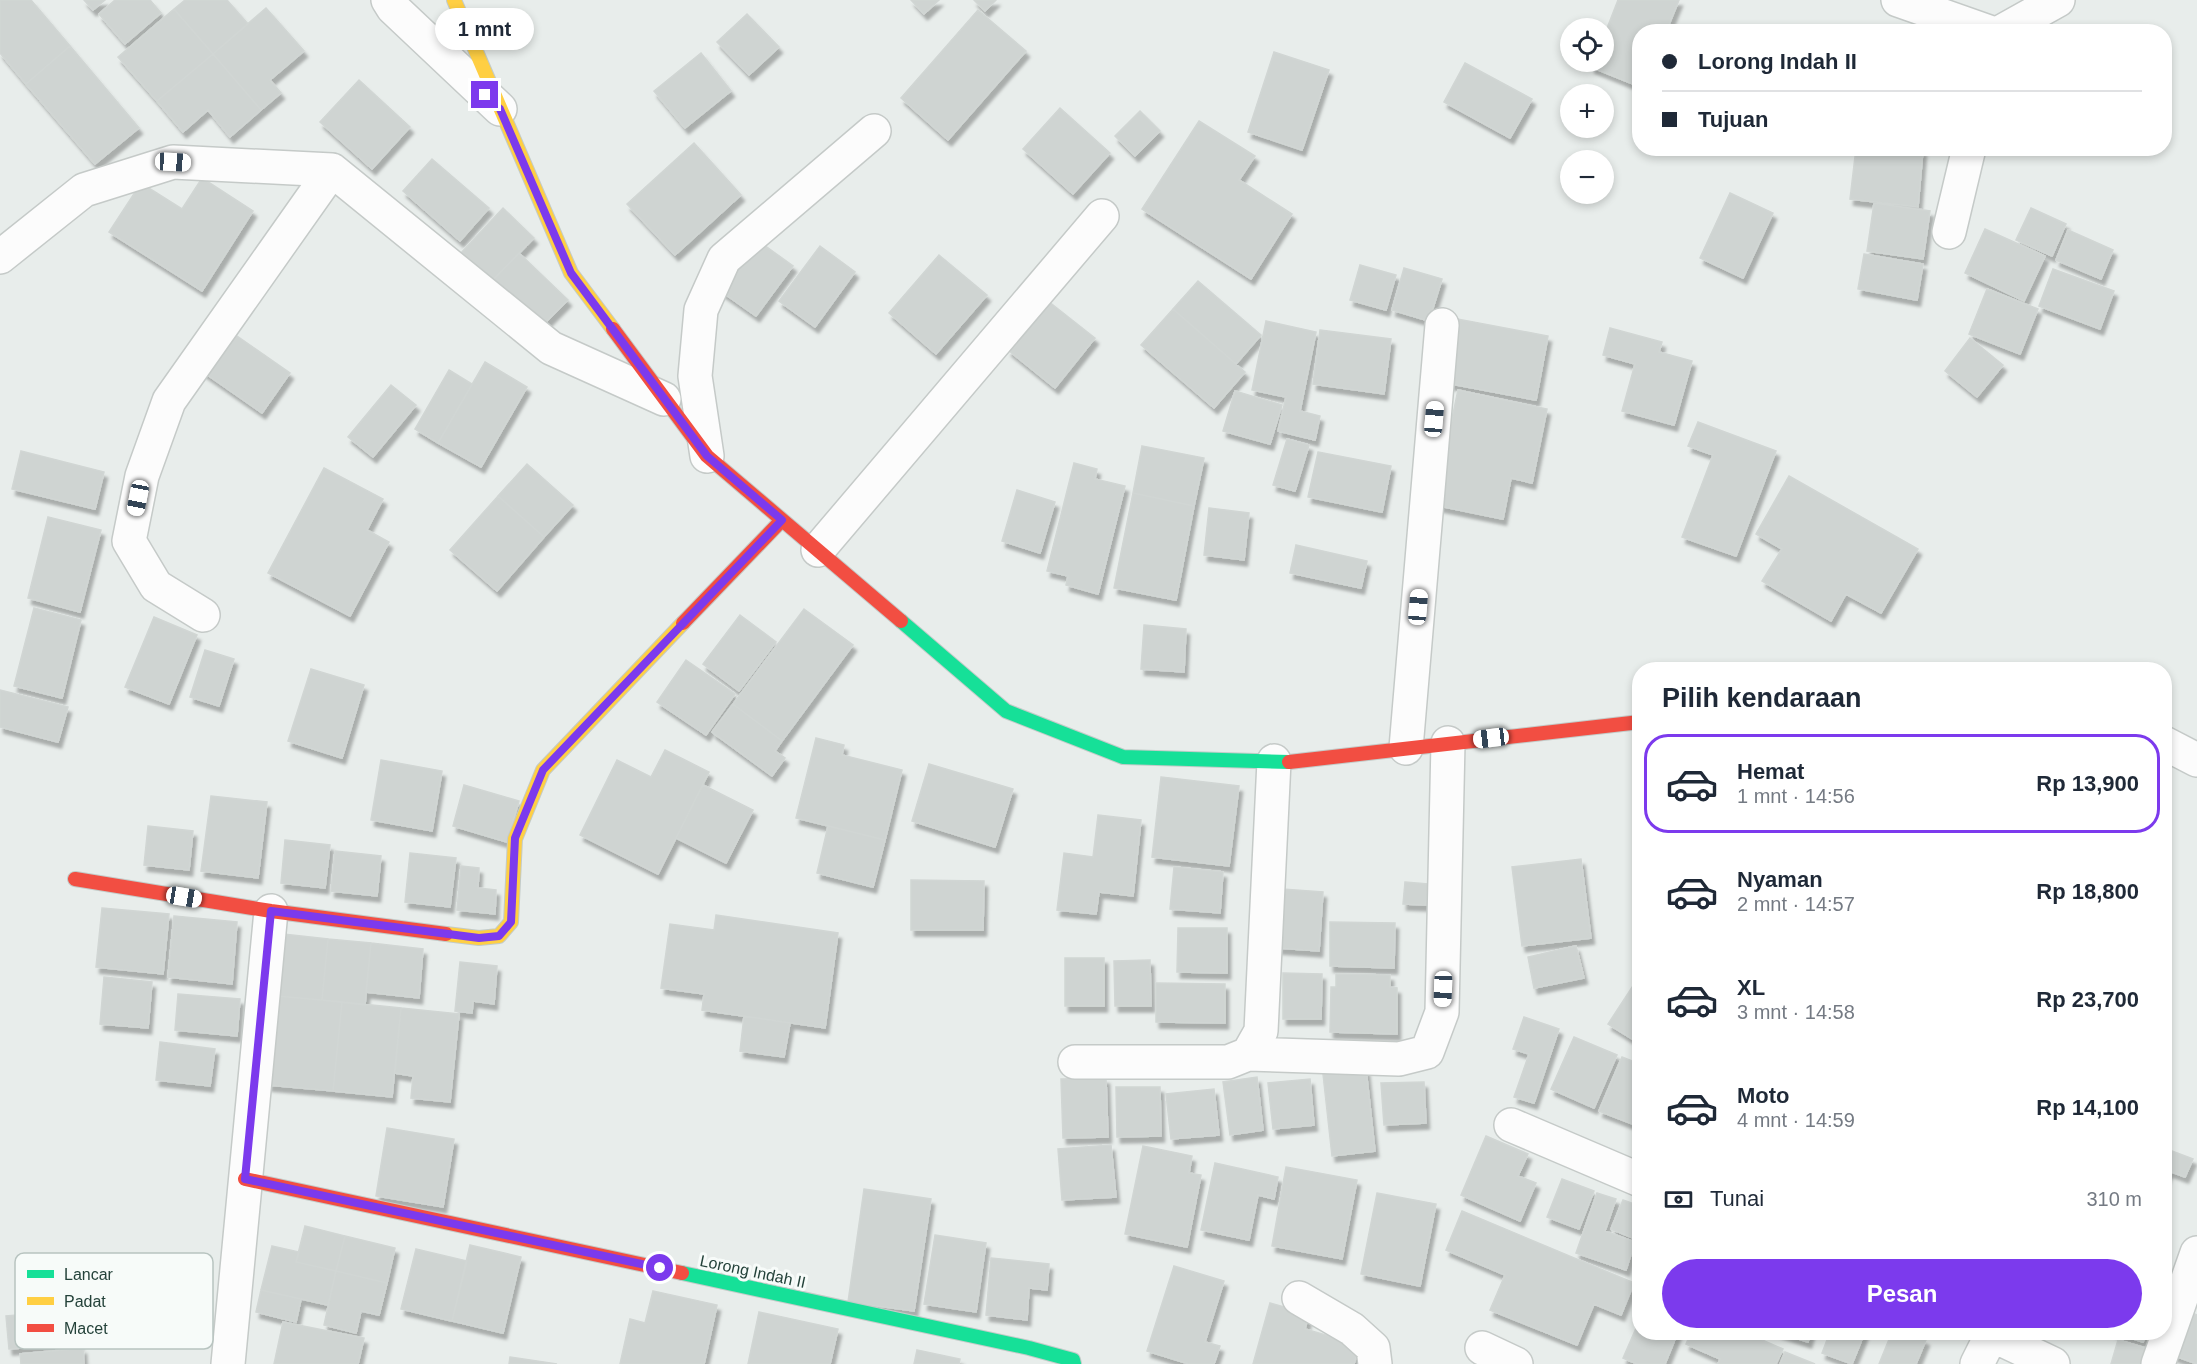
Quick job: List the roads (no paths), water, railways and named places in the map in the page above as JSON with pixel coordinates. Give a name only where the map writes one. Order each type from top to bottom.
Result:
[{"type":"street","points":[[388,0],[393,8],[500,109]]},
{"type":"street","points":[[454,0],[571,273],[707,456],[1006,711],[1123,757],[1290,762],[1632,723]]},
{"type":"street","points":[[1898,0],[1966,24]]},
{"type":"street","points":[[2015,24],[2058,0]]},
{"type":"street","points":[[707,456],[695,376],[700,310],[724,259],[874,131]]},
{"type":"street","points":[[1949,232],[1967,156]]},
{"type":"street","points":[[0,257],[84,190],[173,162],[332,170],[551,348],[664,399]]},
{"type":"street","points":[[203,615],[156,586],[129,541],[142,476],[169,401],[332,170]]},
{"type":"street","points":[[818,550],[1102,216]]},
{"type":"street","points":[[1406,748],[1442,325]]},
{"type":"street","points":[[75,879],[271,911],[479,938],[499,936],[511,922],[515,838],[543,770],[782,520]]},
{"type":"street","points":[[1075,1062],[1228,1062],[1248,1054],[1399,1059],[1427,1052],[1442,1011],[1448,744]]},
{"type":"street","points":[[2172,747],[2197,760]]},
{"type":"street","points":[[1248,1054],[1261,1031],[1274,761]]},
{"type":"street","points":[[228,1364],[271,911]]},
{"type":"street","points":[[1511,1125],[1632,1177]]},
{"type":"street","name":"Lorong Indah II","points":[[245,1179],[1029,1348],[1073,1360],[1074,1364]]},
{"type":"street","points":[[2172,1324],[2197,1253]]},
{"type":"street","points":[[1299,1298],[1352,1329],[1373,1348],[1375,1364]]},
{"type":"street","points":[[1977,1364],[1987,1340]]},
{"type":"street","points":[[2004,1340],[2053,1364]]},
{"type":"street","points":[[2158,1364],[2166,1340]]},
{"type":"street","points":[[1482,1348],[1516,1364]]}]
